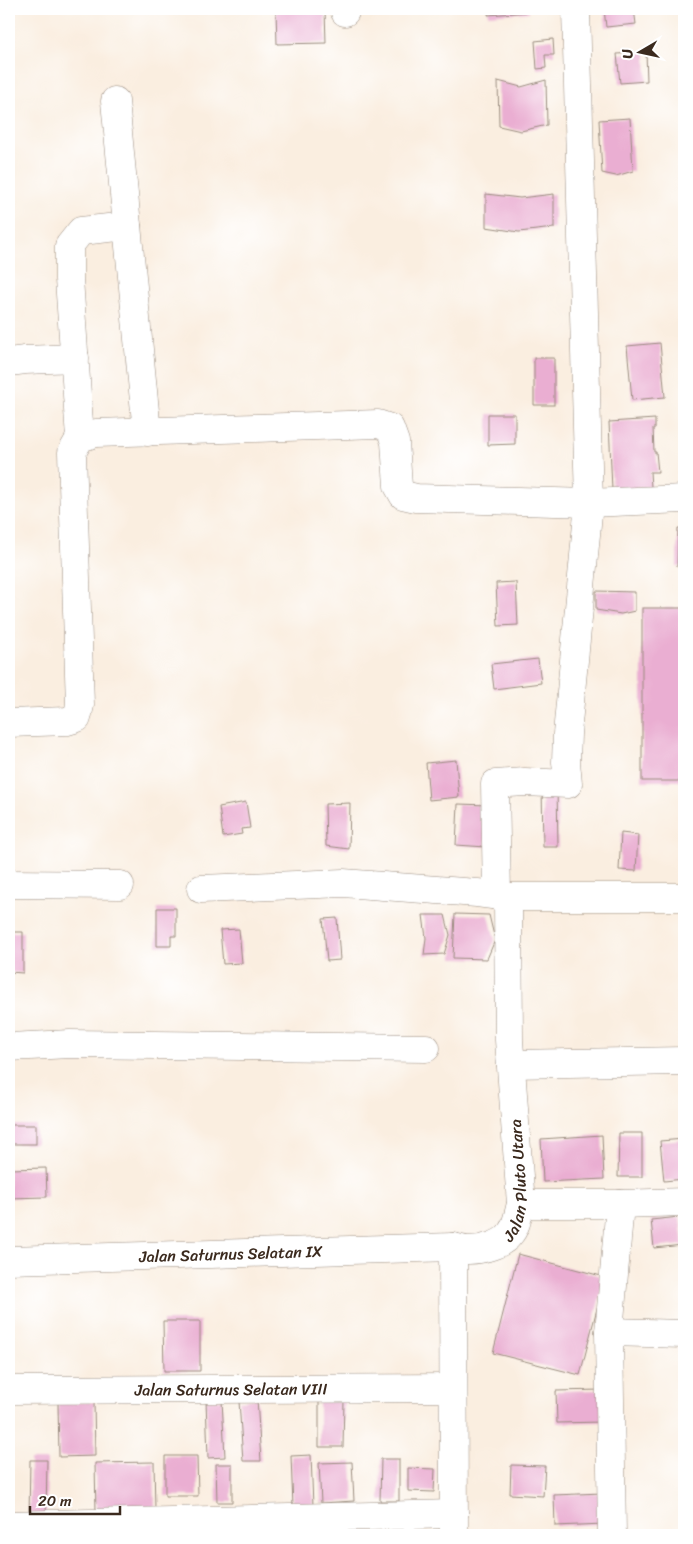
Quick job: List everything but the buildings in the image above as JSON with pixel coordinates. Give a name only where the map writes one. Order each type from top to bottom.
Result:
[{"type":"street","points":[[576,9],[590,503]]},
{"type":"street","points":[[115,101],[147,432]]},
{"type":"street","points":[[9,723],[67,722],[77,718],[79,712],[72,452],[80,438],[69,279],[69,246],[81,232],[127,226]]},
{"type":"street","points":[[9,362],[75,358]]},
{"type":"street","points":[[80,438],[96,433],[378,424],[390,428],[395,442],[398,486],[404,495],[416,498],[590,503],[684,499]]},
{"type":"street","name":"Jalan Pluto Utara","points":[[453,1246],[469,1250],[486,1247],[502,1241],[510,1235],[516,1225],[521,1204],[509,1040],[503,897],[495,784],[524,782],[568,784],[566,734],[590,503]]},
{"type":"street","points":[[201,889],[343,883],[478,893],[503,897],[684,897]]},
{"type":"street","points":[[9,884],[120,885]]},
{"type":"street","points":[[9,1047],[70,1044],[426,1048]]},
{"type":"street","points":[[511,1064],[684,1061]]},
{"type":"street","points":[[521,1204],[684,1202]]},
{"type":"street","points":[[612,1535],[609,1332],[620,1204]]},
{"type":"street","points":[[9,1525],[454,1525],[453,1246]]},
{"type":"street","name":"Jalan Saturnus Selatan IX","points":[[9,1260],[453,1246]]},
{"type":"street","points":[[609,1332],[684,1334]]},
{"type":"street","name":"Jalan Saturnus Selatan VIII","points":[[9,1390],[453,1388]]}]
